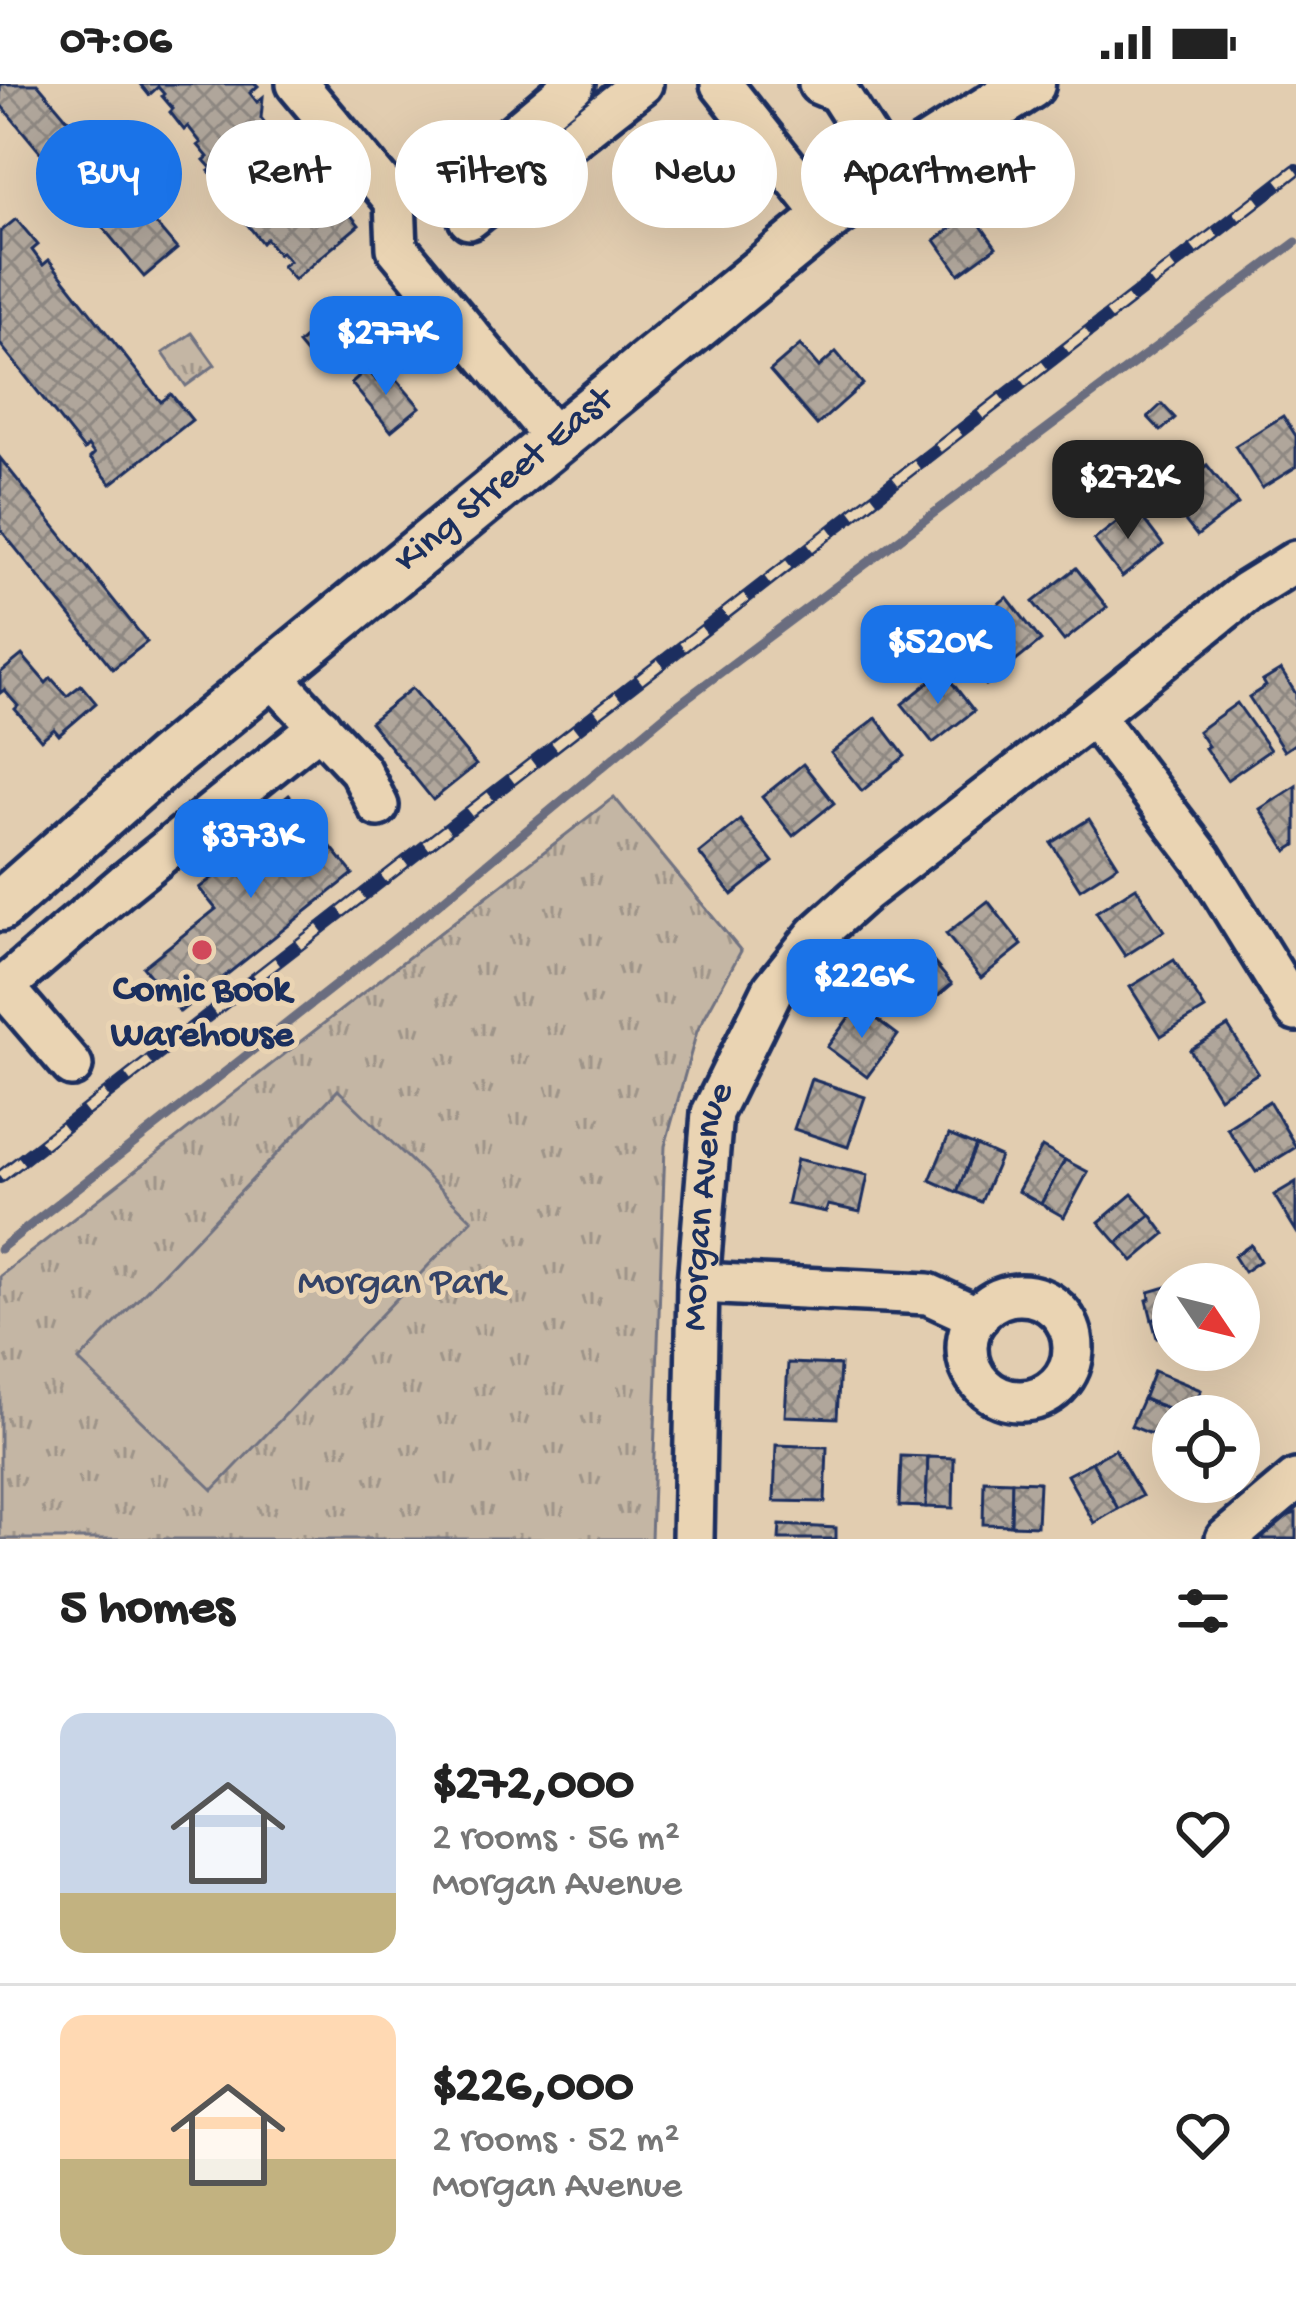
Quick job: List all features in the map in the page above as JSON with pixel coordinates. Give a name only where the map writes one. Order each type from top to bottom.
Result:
[{"type":"main road","name":"King Street East","points":[[973,120],[1030,84]]},
{"type":"main road","name":"King Street East","points":[[0,905],[167,759],[815,228]]},
{"type":"street","points":[[297,84],[395,201],[398,248],[557,441]]},
{"type":"street","points":[[531,120],[574,84]]},
{"type":"street","points":[[588,126],[642,84]]},
{"type":"street","points":[[722,84],[801,185]]},
{"type":"street","points":[[833,87],[855,120]]},
{"type":"street","name":"Morgan Avenue","points":[[693,1539],[698,1283],[712,1113],[773,988],[817,934],[865,891],[1246,592],[1296,561]]},
{"type":"street","points":[[271,675],[360,770],[378,806]]},
{"type":"street","points":[[1093,715],[1202,859],[1296,1011]]},
{"type":"street","points":[[72,1066],[2,985],[320,726]]},
{"type":"street","points":[[83,832],[124,884]]},
{"type":"street","points":[[698,1283],[928,1294],[978,1317]]},
{"type":"street","points":[[1226,1539],[1296,1480]]},
{"type":"green space","points":[[192,333],[215,365],[186,386],[163,353]]},
{"type":"green space","name":"Morgan Park","points":[[614,797],[741,951],[697,1031],[665,1146],[651,1539],[0,1539],[0,1276]]},
{"type":"green space","points":[[338,1090],[472,1220],[213,1490],[79,1361]]},
{"type":"building","points":[[0,84],[38,84],[68,120],[36,120],[36,147],[0,104]]},
{"type":"building","points":[[140,84],[256,84],[250,93],[257,102],[263,97],[263,120],[206,120],[206,155],[188,126],[184,130],[182,120],[170,112],[173,109],[158,87],[149,95]]},
{"type":"building","points":[[16,219],[38,245],[32,250],[43,265],[49,260],[161,402],[171,394],[192,420],[111,484],[90,458],[94,454],[88,446],[84,450],[0,344],[0,232]]},
{"type":"building","points":[[103,228],[159,228],[177,249],[144,277]]},
{"type":"building","points":[[250,228],[355,228],[294,280],[282,266],[289,261],[266,239],[262,243]]},
{"type":"building","points":[[951,228],[983,228],[996,247],[959,274],[935,240]]},
{"type":"building","points":[[321,324],[342,349],[319,369],[298,344]]},
{"type":"building","points":[[800,345],[819,367],[836,352],[863,384],[817,425],[770,371]]},
{"type":"building","points":[[367,369],[377,381],[389,371],[420,407],[391,431],[351,383]]},
{"type":"building","points":[[1162,404],[1175,418],[1161,431],[1148,417]]},
{"type":"building","points":[[1283,416],[1296,436],[1296,467],[1262,488],[1235,446]]},
{"type":"building","points":[[0,458],[147,642],[113,669],[0,529]]},
{"type":"building","points":[[1207,465],[1238,504],[1197,536],[1167,498]]},
{"type":"building","points":[[1135,508],[1163,545],[1122,577],[1094,540]]},
{"type":"building","points":[[1076,568],[1107,607],[1064,641],[1033,602]]},
{"type":"building","points":[[1007,597],[1041,641],[986,685],[951,641]]},
{"type":"building","points":[[22,655],[46,683],[51,678],[67,696],[81,685],[96,703],[59,735],[54,729],[41,740],[15,709],[18,706],[4,690],[0,693],[0,673]]},
{"type":"building","points":[[1281,670],[1296,694],[1296,743],[1284,751],[1249,697]]},
{"type":"building","points":[[943,671],[974,711],[933,743],[902,704]]},
{"type":"building","points":[[412,688],[476,765],[433,800],[370,722]]},
{"type":"building","points":[[1237,703],[1270,750],[1227,780],[1198,731]]},
{"type":"building","points":[[876,718],[905,756],[862,791],[831,753]]},
{"type":"building","points":[[803,764],[834,803],[793,836],[762,797]]},
{"type":"building","points":[[1296,786],[1296,845],[1287,851],[1260,809]]},
{"type":"building","points":[[289,795],[353,874],[180,1012],[143,967],[216,909],[199,888],[239,857],[228,844]]},
{"type":"building","points":[[1089,819],[1118,865],[1080,889],[1051,843]]},
{"type":"building","points":[[740,820],[773,862],[732,895],[699,853]]},
{"type":"building","points":[[1136,887],[1164,931],[1125,956],[1096,912]]},
{"type":"building","points":[[988,901],[1022,945],[981,978],[946,934]]},
{"type":"building","points":[[920,946],[952,984],[912,1018],[880,979]]},
{"type":"building","points":[[1174,960],[1205,1009],[1161,1036],[1130,987]]},
{"type":"building","points":[[858,1005],[898,1035],[867,1077],[827,1047]]},
{"type":"building","points":[[1228,1026],[1258,1073],[1219,1097],[1190,1050]]},
{"type":"building","points":[[811,1079],[865,1097],[848,1147],[794,1129]]},
{"type":"building","points":[[1269,1101],[1296,1147],[1256,1172],[1227,1128]]},
{"type":"building","points":[[949,1135],[976,1146],[957,1192],[930,1180]]},
{"type":"building","points":[[976,1146],[1000,1157],[981,1202],[957,1192]]},
{"type":"building","points":[[1042,1147],[1065,1160],[1041,1204],[1018,1191]]},
{"type":"building","points":[[797,1159],[868,1175],[860,1212],[828,1205],[826,1212],[787,1204]]},
{"type":"building","points":[[1065,1160],[1088,1172],[1064,1217],[1041,1204]]},
{"type":"building","points":[[1296,1182],[1296,1231],[1274,1195]]},
{"type":"building","points":[[1132,1194],[1151,1215],[1117,1243],[1099,1222]]},
{"type":"building","points":[[1151,1215],[1165,1234],[1133,1261],[1117,1243]]},
{"type":"building","points":[[1251,1245],[1260,1261],[1238,1263],[1234,1256]]},
{"type":"building","points":[[788,1363],[840,1365],[837,1418],[785,1416]]},
{"type":"building","points":[[1154,1371],[1201,1390],[1199,1395],[1152,1395],[1152,1402],[1143,1399]]},
{"type":"building","points":[[1143,1399],[1152,1403],[1152,1434],[1131,1426]]},
{"type":"building","points":[[776,1445],[827,1447],[825,1502],[774,1501]]},
{"type":"building","points":[[1115,1449],[1142,1496],[1118,1509],[1092,1462]]},
{"type":"building","points":[[901,1456],[928,1457],[926,1507],[899,1506]]},
{"type":"building","points":[[928,1457],[954,1458],[953,1508],[926,1507]]},
{"type":"building","points":[[1092,1462],[1118,1509],[1094,1523],[1067,1475]]},
{"type":"building","points":[[984,1480],[1012,1481],[1011,1525],[983,1524]]},
{"type":"building","points":[[1012,1481],[1039,1482],[1037,1526],[1011,1525]]},
{"type":"building","points":[[1296,1513],[1296,1539],[1253,1539],[1274,1520]]},
{"type":"building","points":[[780,1525],[836,1528],[836,1539],[779,1539]]},
{"type":"waterway","points":[[0,1249],[431,910],[672,709],[1296,242]]},
{"type":"railway","points":[[0,1177],[1296,170]]},
{"type":"place","name":"Comic Book Warehouse","points":[[202,950]]}]
